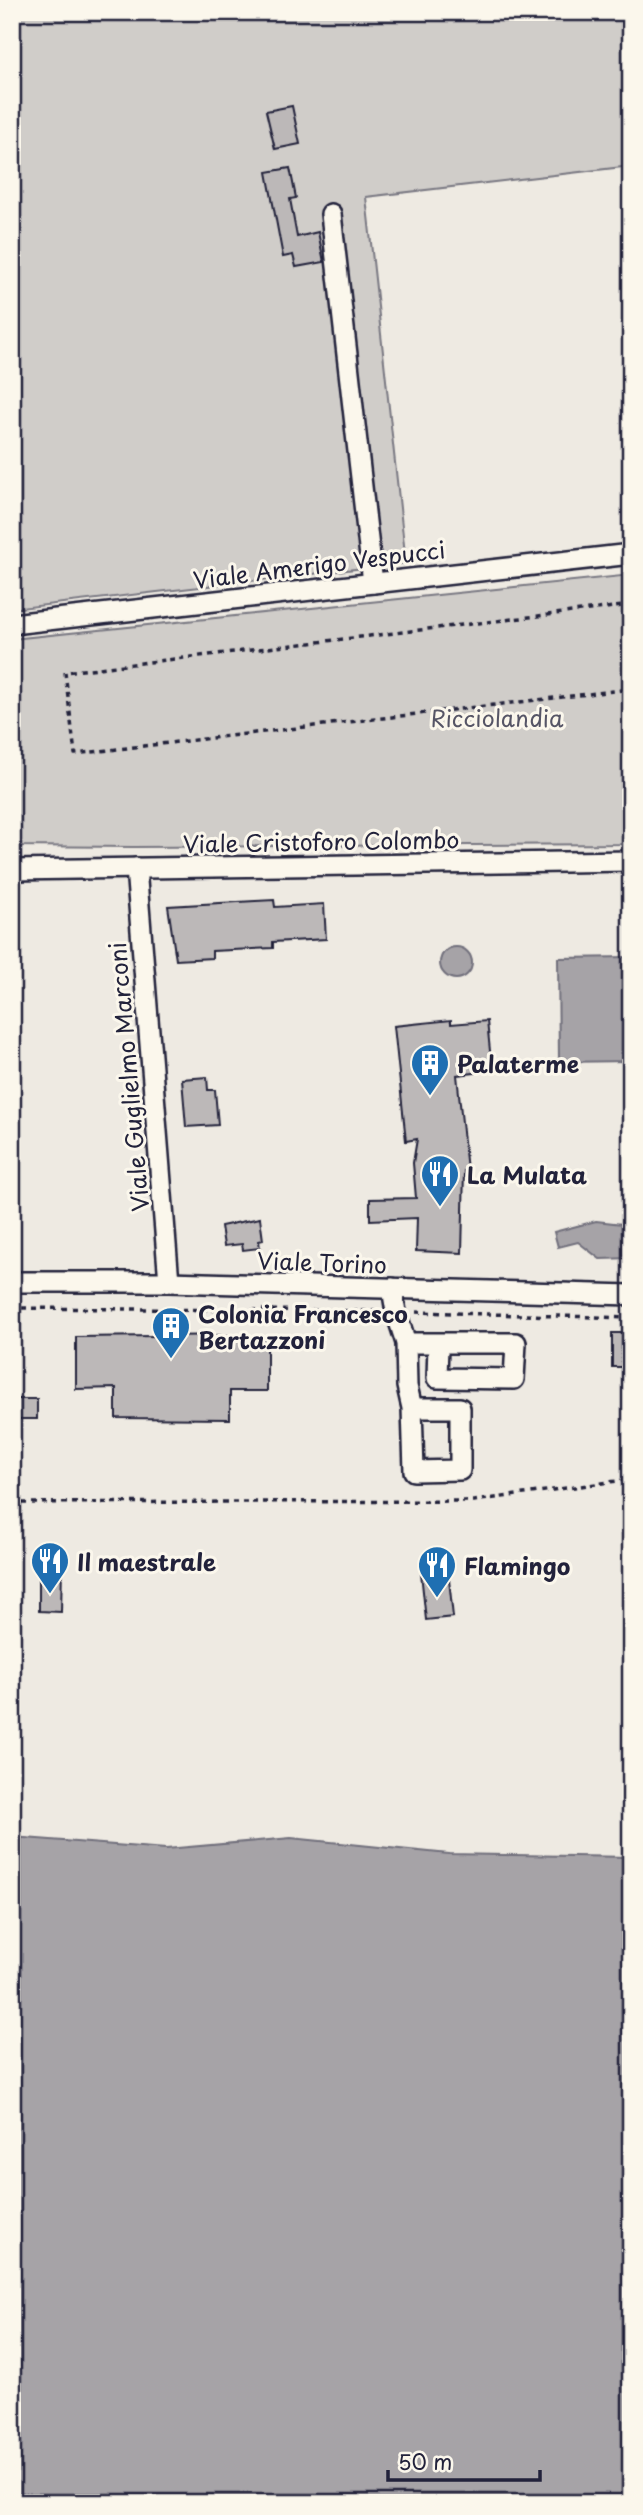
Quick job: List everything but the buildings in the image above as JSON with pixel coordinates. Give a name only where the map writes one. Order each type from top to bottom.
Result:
[{"type":"street","points":[[331,214],[373,583]]},
{"type":"street","name":"Viale Amerigo Vespucci","points":[[12,624],[631,554]]},
{"type":"street","name":"Viale Cristoforo Colombo","points":[[12,870],[631,861]]},
{"type":"street","name":"Viale Guglielmo Marconi","points":[[136,868],[169,1282]]},
{"type":"street","name":"Viale Torino","points":[[12,1282],[169,1282],[631,1295]]},
{"type":"street","points":[[392,1288],[406,1343],[407,1386],[412,1408]]},
{"type":"street","points":[[406,1343],[438,1344]]},
{"type":"path","points":[[631,605],[65,672],[75,754],[631,689]]},
{"type":"path","points":[[12,1308],[396,1312],[631,1318]]},
{"type":"path","points":[[12,1503],[474,1501],[631,1479]]},
{"type":"green space","points":[[12,12],[631,12],[631,166],[366,197],[406,563],[12,609]]},
{"type":"green space","name":"Ricciolandia","points":[[631,575],[631,844],[12,846],[12,639]]},
{"type":"shaded area","points":[[456,947],[467,952],[472,963],[467,974],[456,979],[445,974],[440,963],[445,952]]},
{"type":"shaded area","points":[[631,957],[631,1061],[559,1062],[558,958]]},
{"type":"shaded area","points":[[596,1221],[631,1225],[631,1258],[600,1259],[578,1242],[558,1247],[554,1232]]},
{"type":"shaded area","points":[[12,1837],[166,1849],[291,1838],[449,1854],[631,1857],[631,2503],[12,2503]]},
{"type":"place","name":"Palaterme","points":[[430,1097]]},
{"type":"place","name":"La Mulata","points":[[440,1208]]},
{"type":"place","name":"Colonia Francesco Bertazzoni","points":[[171,1360]]},
{"type":"place","name":"Il maestrale","points":[[50,1595]]},
{"type":"place","name":"Flamingo","points":[[437,1599]]}]
